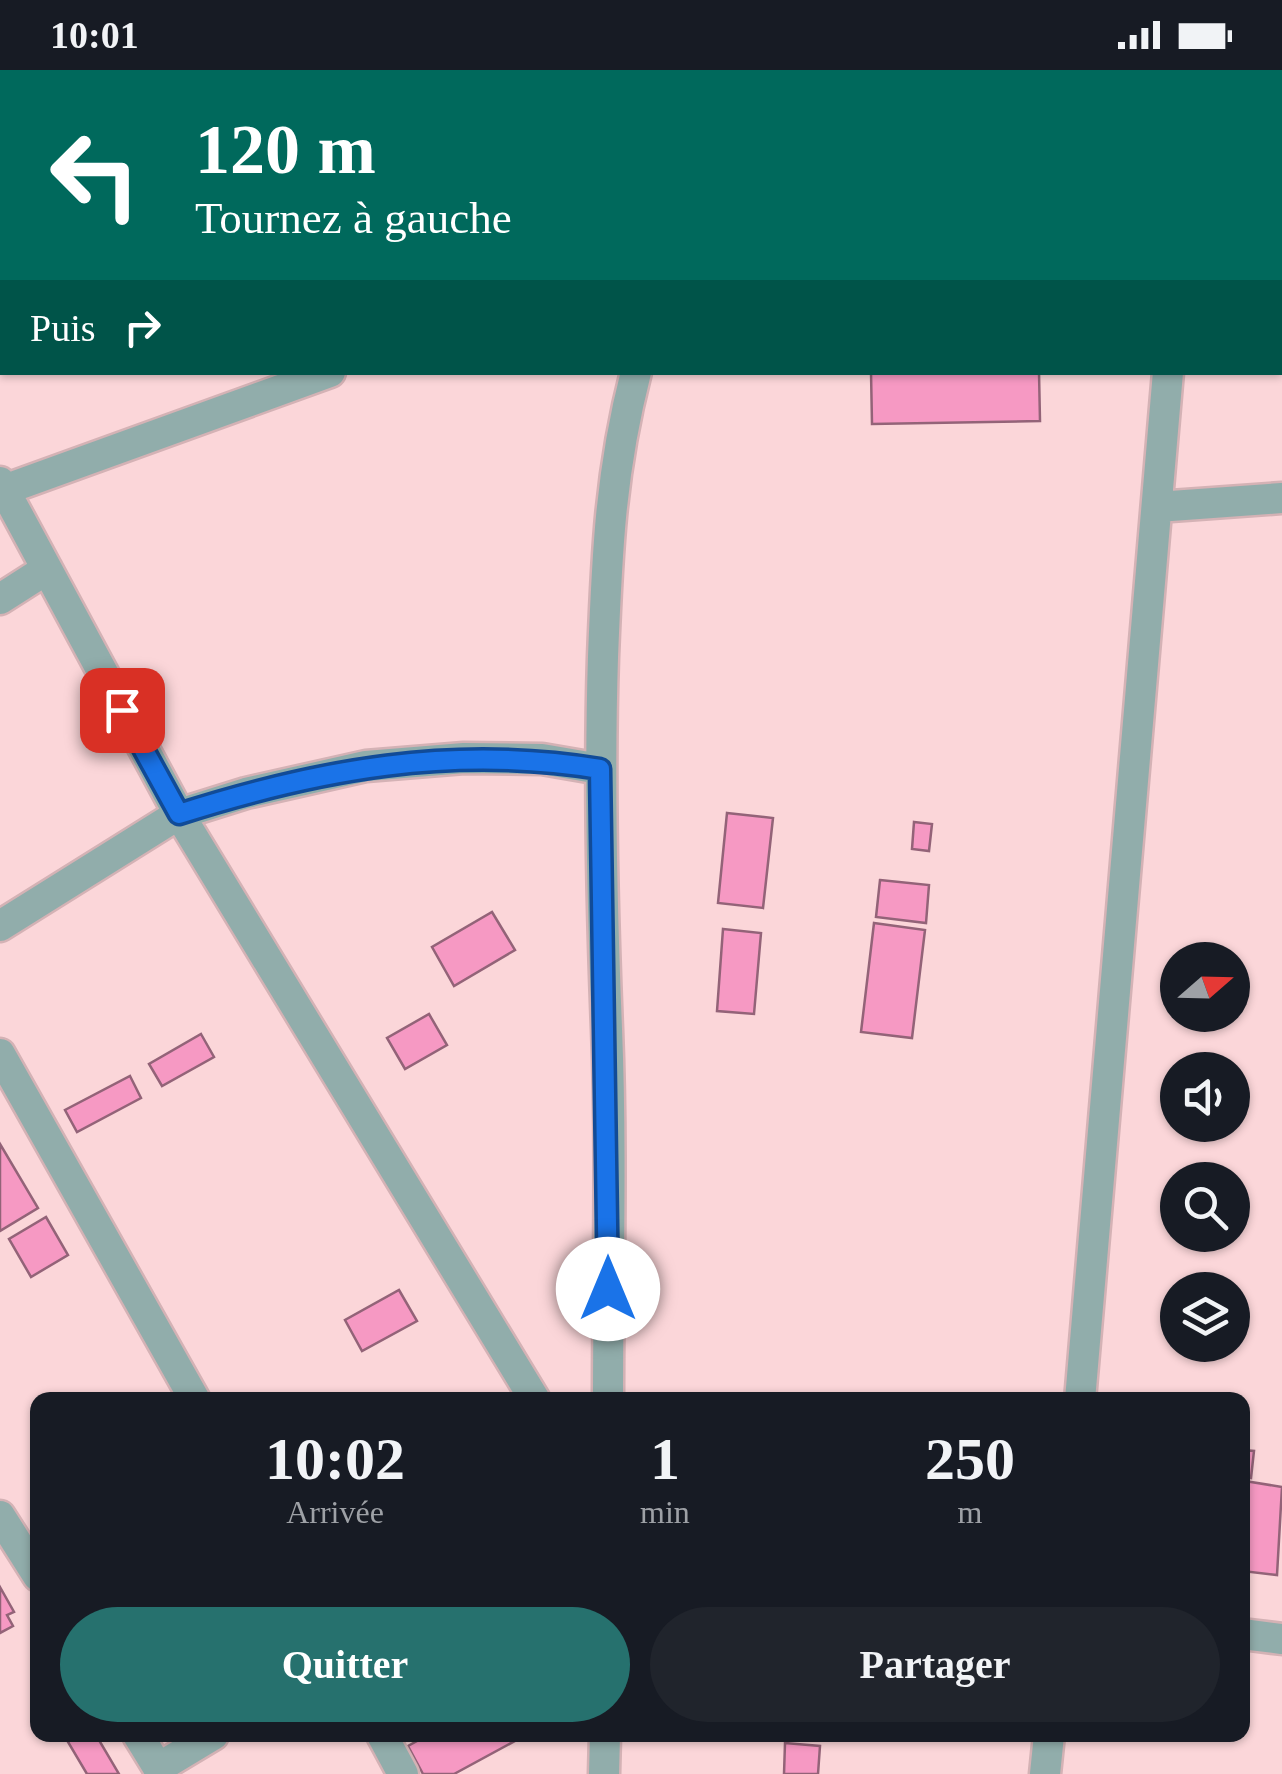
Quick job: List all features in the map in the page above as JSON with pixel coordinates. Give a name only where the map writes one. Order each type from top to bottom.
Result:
[{"type":"street","points":[[321,375],[2,486],[179,814],[530,1392]]},
{"type":"street","points":[[608,1392],[607,1031],[601,929],[600,769],[608,526],[619,435],[635,375]]},
{"type":"street","points":[[1081,1392],[1168,375]]},
{"type":"street","points":[[1157,507],[1282,498]]},
{"type":"street","points":[[0,599],[47,570]]},
{"type":"street","points":[[0,926],[179,814],[246,793],[366,766],[464,758],[542,759],[600,769]]},
{"type":"street","points":[[0,1054],[190,1392]]},
{"type":"street","points":[[0,1516],[30,1563]]},
{"type":"street","points":[[1250,1635],[1282,1639]]},
{"type":"street","points":[[142,1742],[160,1771],[203,1742]]},
{"type":"street","points":[[386,1742],[402,1774]]},
{"type":"street","points":[[604,1742],[604,1774]]},
{"type":"street","points":[[1046,1774],[1049,1742]]},
{"type":"building","points":[[871,375],[1039,375],[1040,421],[872,424]]},
{"type":"building","points":[[727,813],[773,818],[763,908],[718,903]]},
{"type":"building","points":[[914,822],[932,824],[929,851],[912,849]]},
{"type":"building","points":[[880,880],[929,885],[926,923],[876,917]]},
{"type":"building","points":[[492,912],[515,950],[454,986],[432,947]]},
{"type":"building","points":[[874,923],[925,930],[912,1038],[861,1032]]},
{"type":"building","points":[[723,929],[761,933],[754,1014],[717,1011]]},
{"type":"building","points":[[429,1014],[447,1045],[405,1069],[387,1038]]},
{"type":"building","points":[[201,1034],[214,1057],[162,1086],[149,1064]]},
{"type":"building","points":[[130,1076],[141,1098],[77,1132],[65,1110]]},
{"type":"building","points":[[0,1144],[38,1208],[0,1231]]},
{"type":"building","points":[[46,1217],[68,1255],[31,1277],[9,1239]]},
{"type":"building","points":[[399,1290],[417,1321],[362,1351],[345,1320]]},
{"type":"building","points":[[1250,1451],[1254,1451],[1250,1478]]},
{"type":"building","points":[[1250,1482],[1282,1487],[1277,1575],[1250,1572]]},
{"type":"building","points":[[0,1587],[14,1612],[7,1615],[13,1626],[0,1633]]},
{"type":"building","points":[[68,1742],[100,1742],[119,1774],[87,1774]]},
{"type":"building","points":[[415,1742],[513,1742],[454,1774],[423,1774],[408,1746]]},
{"type":"building","points":[[785,1743],[820,1746],[818,1774],[784,1774]]},
{"type":"route","points":[[122,710],[179,814],[246,793],[366,766],[464,758],[542,759],[600,769],[608,1289]]}]
